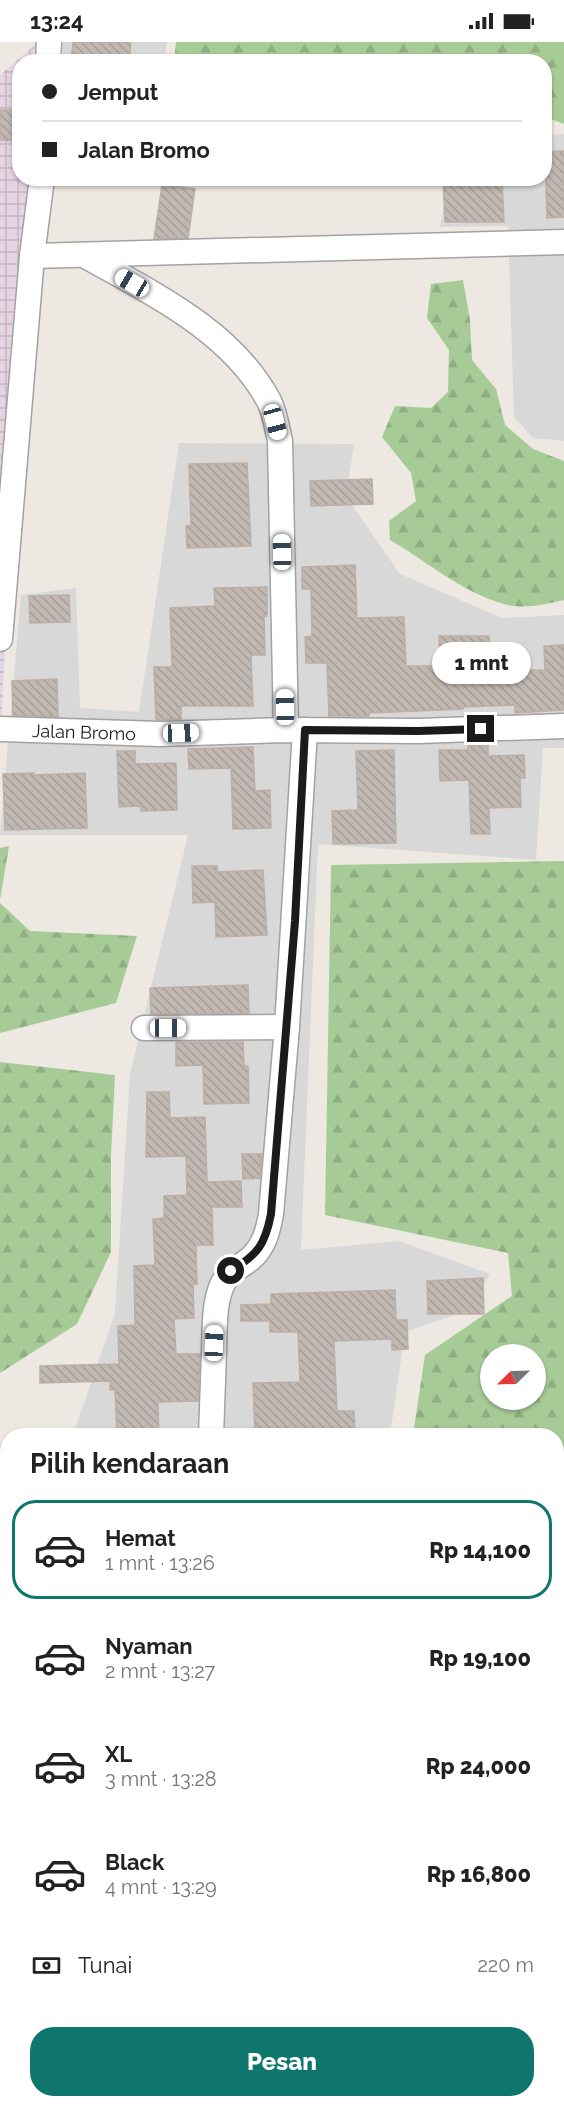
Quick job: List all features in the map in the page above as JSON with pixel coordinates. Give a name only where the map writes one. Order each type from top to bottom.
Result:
[{"type":"street","points":[[0,639],[32,256],[41,186]]},
{"type":"street","points":[[32,256],[564,242]]},
{"type":"street","points":[[84,255],[180,312],[226,345],[253,375],[270,404],[280,441],[295,730],[287,1027],[269,1224],[260,1249],[250,1260],[231,1271],[223,1282],[218,1299],[215,1320],[211,1428]]},
{"type":"street","name":"Jalan Bromo","points":[[0,729],[160,734],[295,730],[418,731],[564,726]]},
{"type":"street","points":[[144,1028],[287,1027]]},
{"type":"shaded area","points":[[63,42],[167,42],[165,54],[63,54]]},
{"type":"shaded area","points":[[35,45],[34,54],[24,54]]},
{"type":"shaded area","points":[[12,65],[12,186],[29,186],[0,744],[0,75]]},
{"type":"shaded area","points":[[564,134],[564,441],[533,438],[514,417],[508,226],[440,227],[447,186],[552,186],[552,135]]},
{"type":"shaded area","points":[[179,443],[354,444],[346,496],[400,574],[502,618],[564,615],[564,748],[543,748],[536,860],[318,844],[301,1250],[399,1241],[490,1274],[469,1310],[405,1332],[391,1428],[75,1428],[115,1313],[130,1074],[188,835],[0,835],[21,595],[76,588],[80,708],[139,712]]},
{"type":"green space","points":[[176,42],[564,42],[564,124],[552,120],[552,54],[175,54]]},
{"type":"green space","points":[[463,280],[470,320],[472,360],[496,389],[505,425],[533,449],[564,461],[564,600],[534,606],[511,606],[488,599],[459,584],[390,540],[389,521],[416,501],[411,473],[382,437],[395,406],[431,408],[448,392],[449,350],[427,318],[431,284]]},
{"type":"green space","points":[[9,846],[0,900],[0,848]]},
{"type":"green space","points":[[564,861],[564,1428],[414,1428],[425,1355],[512,1296],[508,1253],[325,1215],[331,865]]},
{"type":"green space","points":[[0,903],[30,931],[137,936],[116,1003],[0,1033]]},
{"type":"green space","points":[[0,1062],[115,1075],[111,1156],[111,1252],[77,1324],[0,1373]]},
{"type":"building","points":[[73,42],[131,42],[130,54],[72,54]]},
{"type":"building","points":[[0,110],[12,110],[12,141],[0,140]]},
{"type":"building","points":[[564,151],[564,217],[547,218],[546,186],[552,186],[552,152]]},
{"type":"building","points":[[162,186],[195,189],[188,238],[154,239]]},
{"type":"building","points":[[443,186],[502,186],[504,222],[445,222]]},
{"type":"building","points":[[247,463],[251,546],[187,548],[186,526],[191,526],[189,464]]},
{"type":"building","points":[[372,479],[373,504],[311,506],[310,481]]},
{"type":"building","points":[[355,565],[357,618],[404,617],[406,666],[440,666],[439,636],[489,636],[490,671],[545,670],[544,646],[564,645],[564,710],[515,713],[515,705],[369,713],[369,716],[329,716],[327,663],[306,663],[305,637],[312,636],[311,589],[302,589],[302,567]]},
{"type":"building","points":[[267,587],[267,616],[264,616],[265,655],[251,655],[253,706],[181,706],[181,719],[156,720],[154,667],[172,667],[170,608],[215,606],[214,588]]},
{"type":"building","points":[[69,595],[70,622],[30,623],[29,596]]},
{"type":"building","points":[[57,679],[58,717],[13,715],[12,681]]},
{"type":"building","points":[[488,745],[488,756],[524,755],[525,778],[520,778],[521,807],[489,808],[490,834],[471,834],[469,780],[440,781],[439,750],[468,750],[468,746]]},
{"type":"building","points":[[253,747],[255,791],[270,790],[271,828],[233,829],[231,768],[189,769],[188,749]]},
{"type":"building","points":[[394,750],[396,843],[333,844],[332,811],[358,810],[356,751]]},
{"type":"building","points":[[117,751],[135,751],[135,764],[176,763],[177,810],[141,811],[140,806],[119,807]]},
{"type":"building","points":[[34,773],[34,775],[85,773],[87,828],[5,830],[3,774]]},
{"type":"building","points":[[192,866],[217,866],[217,872],[263,870],[267,935],[216,937],[215,902],[193,903]]},
{"type":"building","points":[[248,985],[249,1013],[151,1014],[150,988]]},
{"type":"building","points":[[176,1042],[243,1042],[244,1066],[248,1066],[249,1103],[204,1104],[203,1065],[176,1066]]},
{"type":"building","points":[[147,1092],[169,1092],[170,1118],[205,1117],[207,1182],[241,1181],[242,1207],[212,1207],[213,1245],[196,1245],[197,1284],[193,1284],[194,1318],[174,1319],[176,1354],[200,1354],[198,1401],[158,1402],[159,1428],[117,1428],[115,1390],[110,1390],[110,1381],[40,1383],[40,1366],[119,1364],[118,1326],[135,1325],[134,1266],[155,1265],[153,1219],[164,1218],[164,1196],[187,1195],[186,1156],[146,1157]]},
{"type":"building","points":[[242,1154],[262,1154],[260,1178],[243,1179]]},
{"type":"building","points":[[483,1278],[484,1314],[428,1314],[427,1281]]},
{"type":"building","points":[[395,1290],[396,1320],[407,1320],[408,1349],[392,1350],[392,1339],[334,1341],[337,1411],[354,1411],[355,1428],[255,1428],[253,1383],[300,1382],[298,1332],[270,1332],[270,1321],[241,1321],[241,1305],[271,1304],[271,1294]]},
{"type":"route","points":[[231,1271],[250,1260],[260,1249],[267,1233],[271,1214],[295,921],[305,730],[481,729]]}]
